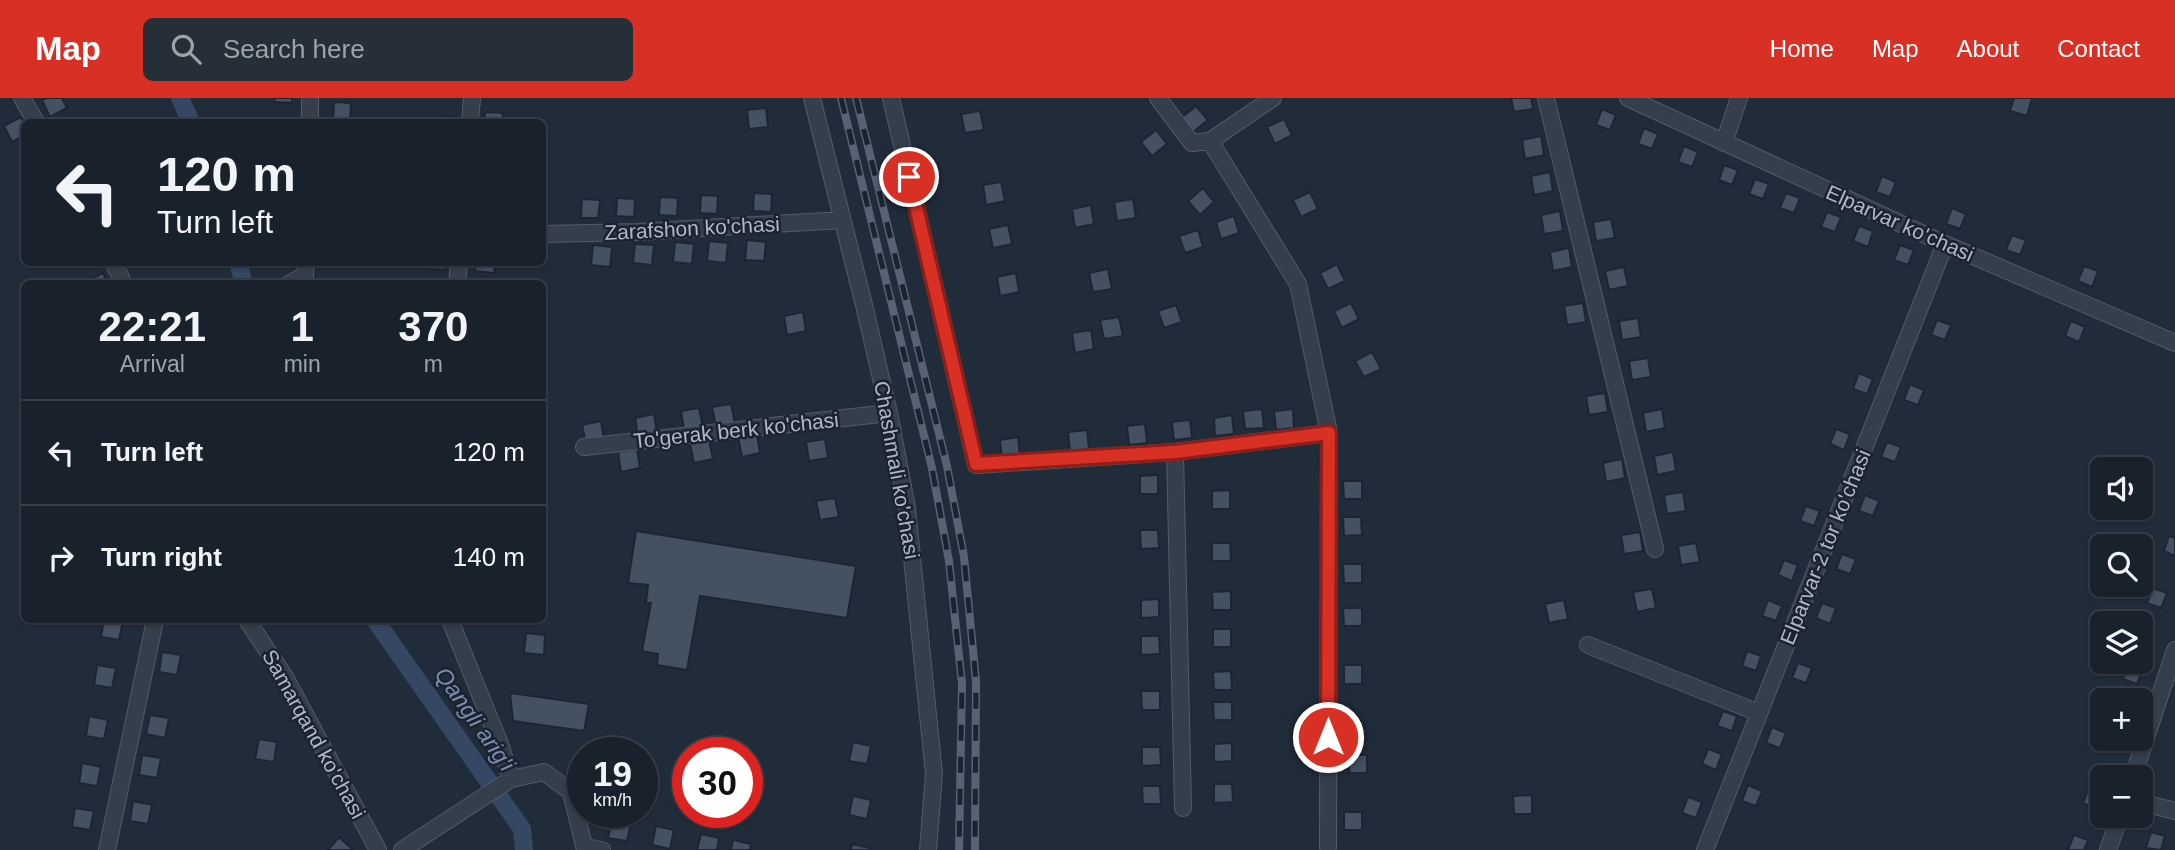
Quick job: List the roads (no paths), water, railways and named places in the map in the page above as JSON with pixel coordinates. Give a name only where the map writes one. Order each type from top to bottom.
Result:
[{"type":"street","points":[[22,98],[34,119]]},
{"type":"street","points":[[310,98],[310,119]]},
{"type":"street","points":[[470,119],[472,98]]},
{"type":"street","name":"Chashmali ko'chasi","points":[[812,98],[889,413],[907,508],[933,774],[928,850]]},
{"type":"street","points":[[891,98],[976,464],[1175,452],[1329,433]]},
{"type":"street","points":[[1157,98],[1192,143],[1210,141],[1273,98]]},
{"type":"street","points":[[1546,98],[1655,549]]},
{"type":"street","name":"Elparvar ko'chasi","points":[[1628,98],[1945,244],[2175,343]]},
{"type":"street","points":[[1724,143],[1739,98]]},
{"type":"street","points":[[1210,141],[1298,284],[1329,433],[1328,847]]},
{"type":"street","name":"Zarafshon ko'chasi","points":[[546,234],[638,232],[842,220]]},
{"type":"street","name":"Elparvar-2 tor ko'chasi","points":[[1705,850],[1945,244]]},
{"type":"street","points":[[296,280],[305,275],[306,266]]},
{"type":"street","name":"To'gerak berk ko'chasi","points":[[584,447],[889,413]]},
{"type":"street","points":[[1175,452],[1183,808]]},
{"type":"street","points":[[107,850],[154,623]]},
{"type":"street","name":"Samarqand ko'chasi","points":[[249,623],[285,677],[378,850]]},
{"type":"street","points":[[451,623],[500,744],[510,779]]},
{"type":"street","points":[[1588,645],[1759,713]]},
{"type":"street","points":[[2137,765],[2175,650]]},
{"type":"street","points":[[402,850],[510,779],[544,772],[571,792],[585,849],[602,850]]},
{"type":"street","points":[[2153,805],[2175,811]]},
{"type":"street","points":[[2108,850],[2116,828]]},
{"type":"waterway","name":"Qangli arig'i","points":[[180,98],[190,119]]},
{"type":"waterway","name":"Qangli arig'i","points":[[239,266],[243,280]]},
{"type":"waterway","name":"Qangli arig'i","points":[[377,623],[522,829],[524,850]]},
{"type":"railway","points":[[841,98],[932,468],[949,561],[962,684],[959,850]]},
{"type":"railway","points":[[856,98],[947,466],[964,557],[976,681],[975,850]]}]
